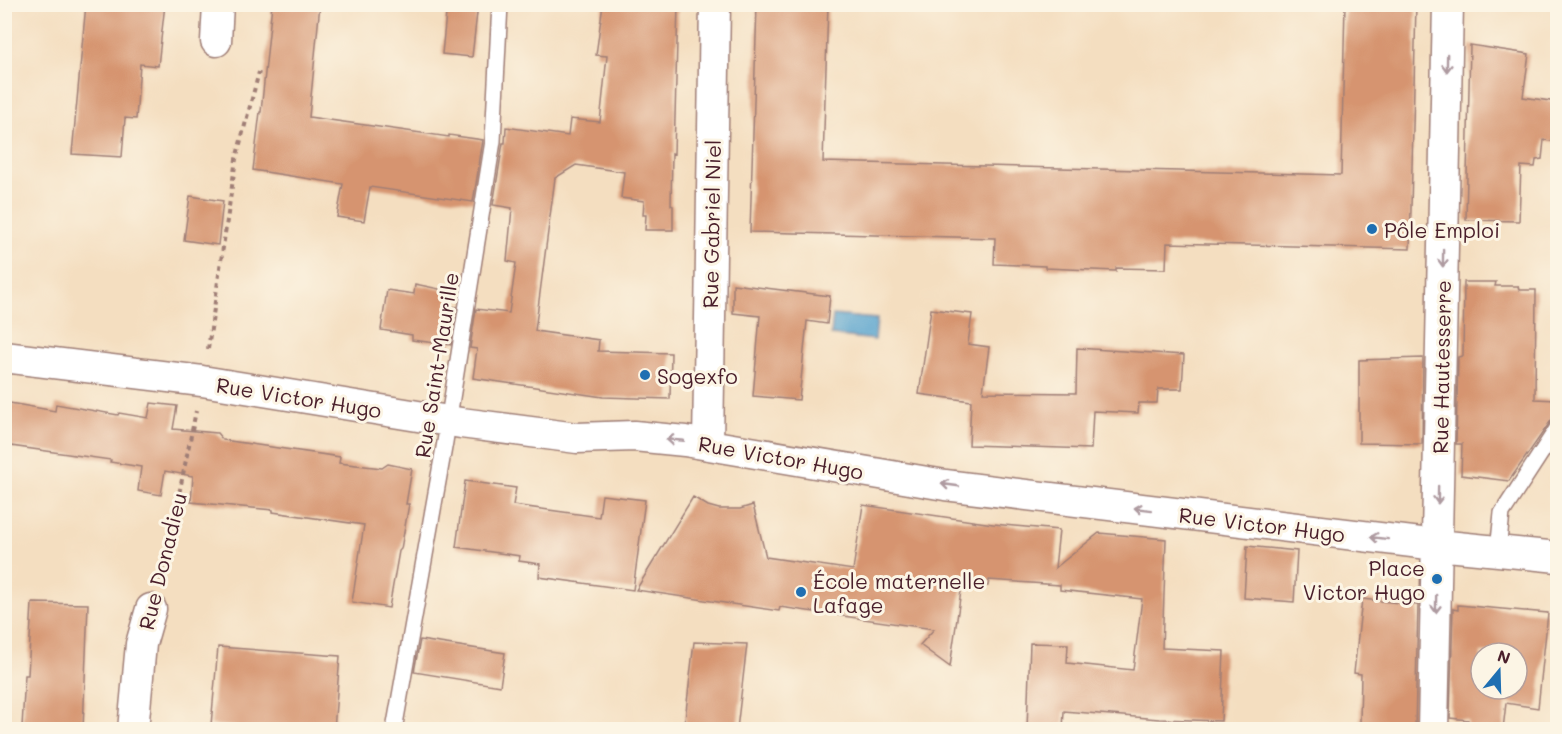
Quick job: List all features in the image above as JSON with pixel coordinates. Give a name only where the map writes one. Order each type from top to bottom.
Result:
[{"type":"street","points":[[216,41],[218,4]]},
{"type":"street","name":"Rue Gabriel Niel","points":[[708,444],[715,4]]},
{"type":"street","name":"Rue Hautesserre","points":[[1433,729],[1448,4]]},
{"type":"street","name":"Rue Victor Hugo","points":[[4,357],[202,381],[577,438],[634,436],[685,441],[945,484],[1437,545],[1557,557]]},
{"type":"street","name":"Rue Donadieu","points":[[133,729],[141,644],[151,609]]},
{"type":"lane","name":"Rue Saint-Maurille","points":[[394,729],[448,420],[493,141],[500,4]]},
{"type":"lane","points":[[1498,551],[1502,513],[1557,428]]},
{"type":"path","points":[[208,352],[237,159],[259,72]]},
{"type":"path","name":"Rue Donadieu","points":[[151,609],[169,543],[198,403]]},
{"type":"water","points":[[833,315],[877,319],[875,340],[831,335]]},
{"type":"building","points":[[86,4],[165,4],[158,66],[140,64],[136,119],[125,118],[122,157],[72,154]]},
{"type":"building","points":[[272,4],[320,4],[309,117],[483,140],[473,202],[370,187],[364,221],[337,217],[343,184],[253,170]]},
{"type":"building","points":[[447,4],[478,4],[472,57],[442,54]]},
{"type":"building","points":[[603,4],[678,4],[674,154],[672,153],[673,230],[645,230],[644,201],[621,198],[624,172],[576,165],[555,178],[535,331],[599,340],[598,351],[671,353],[670,399],[603,397],[473,378],[477,349],[470,348],[476,309],[509,313],[516,263],[507,261],[512,208],[493,205],[506,127],[568,136],[570,119],[600,122],[607,56],[596,55]]},
{"type":"building","points":[[757,4],[828,4],[823,162],[1341,175],[1345,4],[1416,4],[1410,249],[1167,243],[1166,269],[1116,268],[1116,271],[994,264],[995,238],[750,232]]},
{"type":"building","points":[[1470,45],[1529,54],[1523,97],[1557,102],[1557,142],[1544,140],[1542,159],[1536,160],[1535,167],[1521,166],[1519,221],[1466,220]]},
{"type":"building","points":[[190,196],[223,201],[218,245],[184,240]]},
{"type":"building","points":[[1464,282],[1496,282],[1495,286],[1518,286],[1519,290],[1536,290],[1535,399],[1557,400],[1557,412],[1509,481],[1461,475],[1462,444],[1456,444],[1458,357],[1463,356]]},
{"type":"building","points":[[415,284],[449,291],[447,306],[457,307],[451,345],[412,340],[412,335],[381,330],[387,290],[414,294]]},
{"type":"building","points":[[733,284],[830,296],[827,324],[807,321],[799,400],[753,396],[760,316],[733,313]]},
{"type":"building","points":[[931,309],[972,314],[968,344],[989,347],[983,392],[1076,393],[1077,348],[1184,355],[1182,389],[1158,389],[1157,403],[1139,403],[1138,413],[1093,411],[1091,449],[969,445],[971,401],[919,394]]},
{"type":"building","points":[[1423,358],[1422,444],[1359,443],[1359,360]]},
{"type":"building","points":[[4,402],[55,411],[56,404],[148,418],[151,403],[177,406],[173,429],[217,433],[223,440],[340,457],[339,463],[382,468],[388,464],[412,469],[406,504],[409,504],[389,608],[352,602],[364,525],[273,512],[273,510],[191,502],[193,476],[165,471],[161,495],[138,491],[141,467],[110,462],[111,460],[4,445]]},
{"type":"building","points":[[465,481],[516,488],[513,505],[599,517],[602,495],[645,500],[633,590],[539,577],[540,564],[519,561],[520,556],[456,547]]},
{"type":"building","points":[[693,497],[708,506],[719,509],[740,509],[753,505],[766,557],[853,570],[863,505],[993,524],[1059,530],[1055,568],[1099,533],[1166,539],[1162,648],[1224,651],[1221,721],[1159,719],[1064,711],[1063,729],[1027,729],[1030,643],[1068,644],[1067,663],[1133,670],[1142,599],[1060,590],[1060,585],[989,580],[988,586],[962,584],[950,667],[920,645],[934,629],[780,607],[779,611],[636,590]]},
{"type":"building","points":[[1247,546],[1297,551],[1294,602],[1244,598]]},
{"type":"building","points":[[1362,599],[1418,605],[1415,729],[1381,729],[1381,724],[1360,723],[1361,674],[1354,673]]},
{"type":"building","points":[[32,603],[88,604],[83,729],[22,727],[25,675],[28,675]]},
{"type":"building","points":[[1458,605],[1548,613],[1538,708],[1506,703],[1503,729],[1467,729],[1468,720],[1450,718],[1453,609],[1458,610]]},
{"type":"building","points":[[420,640],[505,653],[500,686],[414,672]]},
{"type":"building","points":[[694,642],[747,644],[737,729],[684,729]]},
{"type":"building","points":[[218,647],[340,656],[334,729],[235,729],[236,727],[211,725]]},
{"type":"place","name":"Pôle Emploi","points":[[1372,229]]},
{"type":"place","name":"Sogexfo","points":[[645,375]]},
{"type":"place","name":"Place Victor Hugo","points":[[1437,579]]},
{"type":"place","name":"École maternelle Lafage","points":[[801,592]]}]
